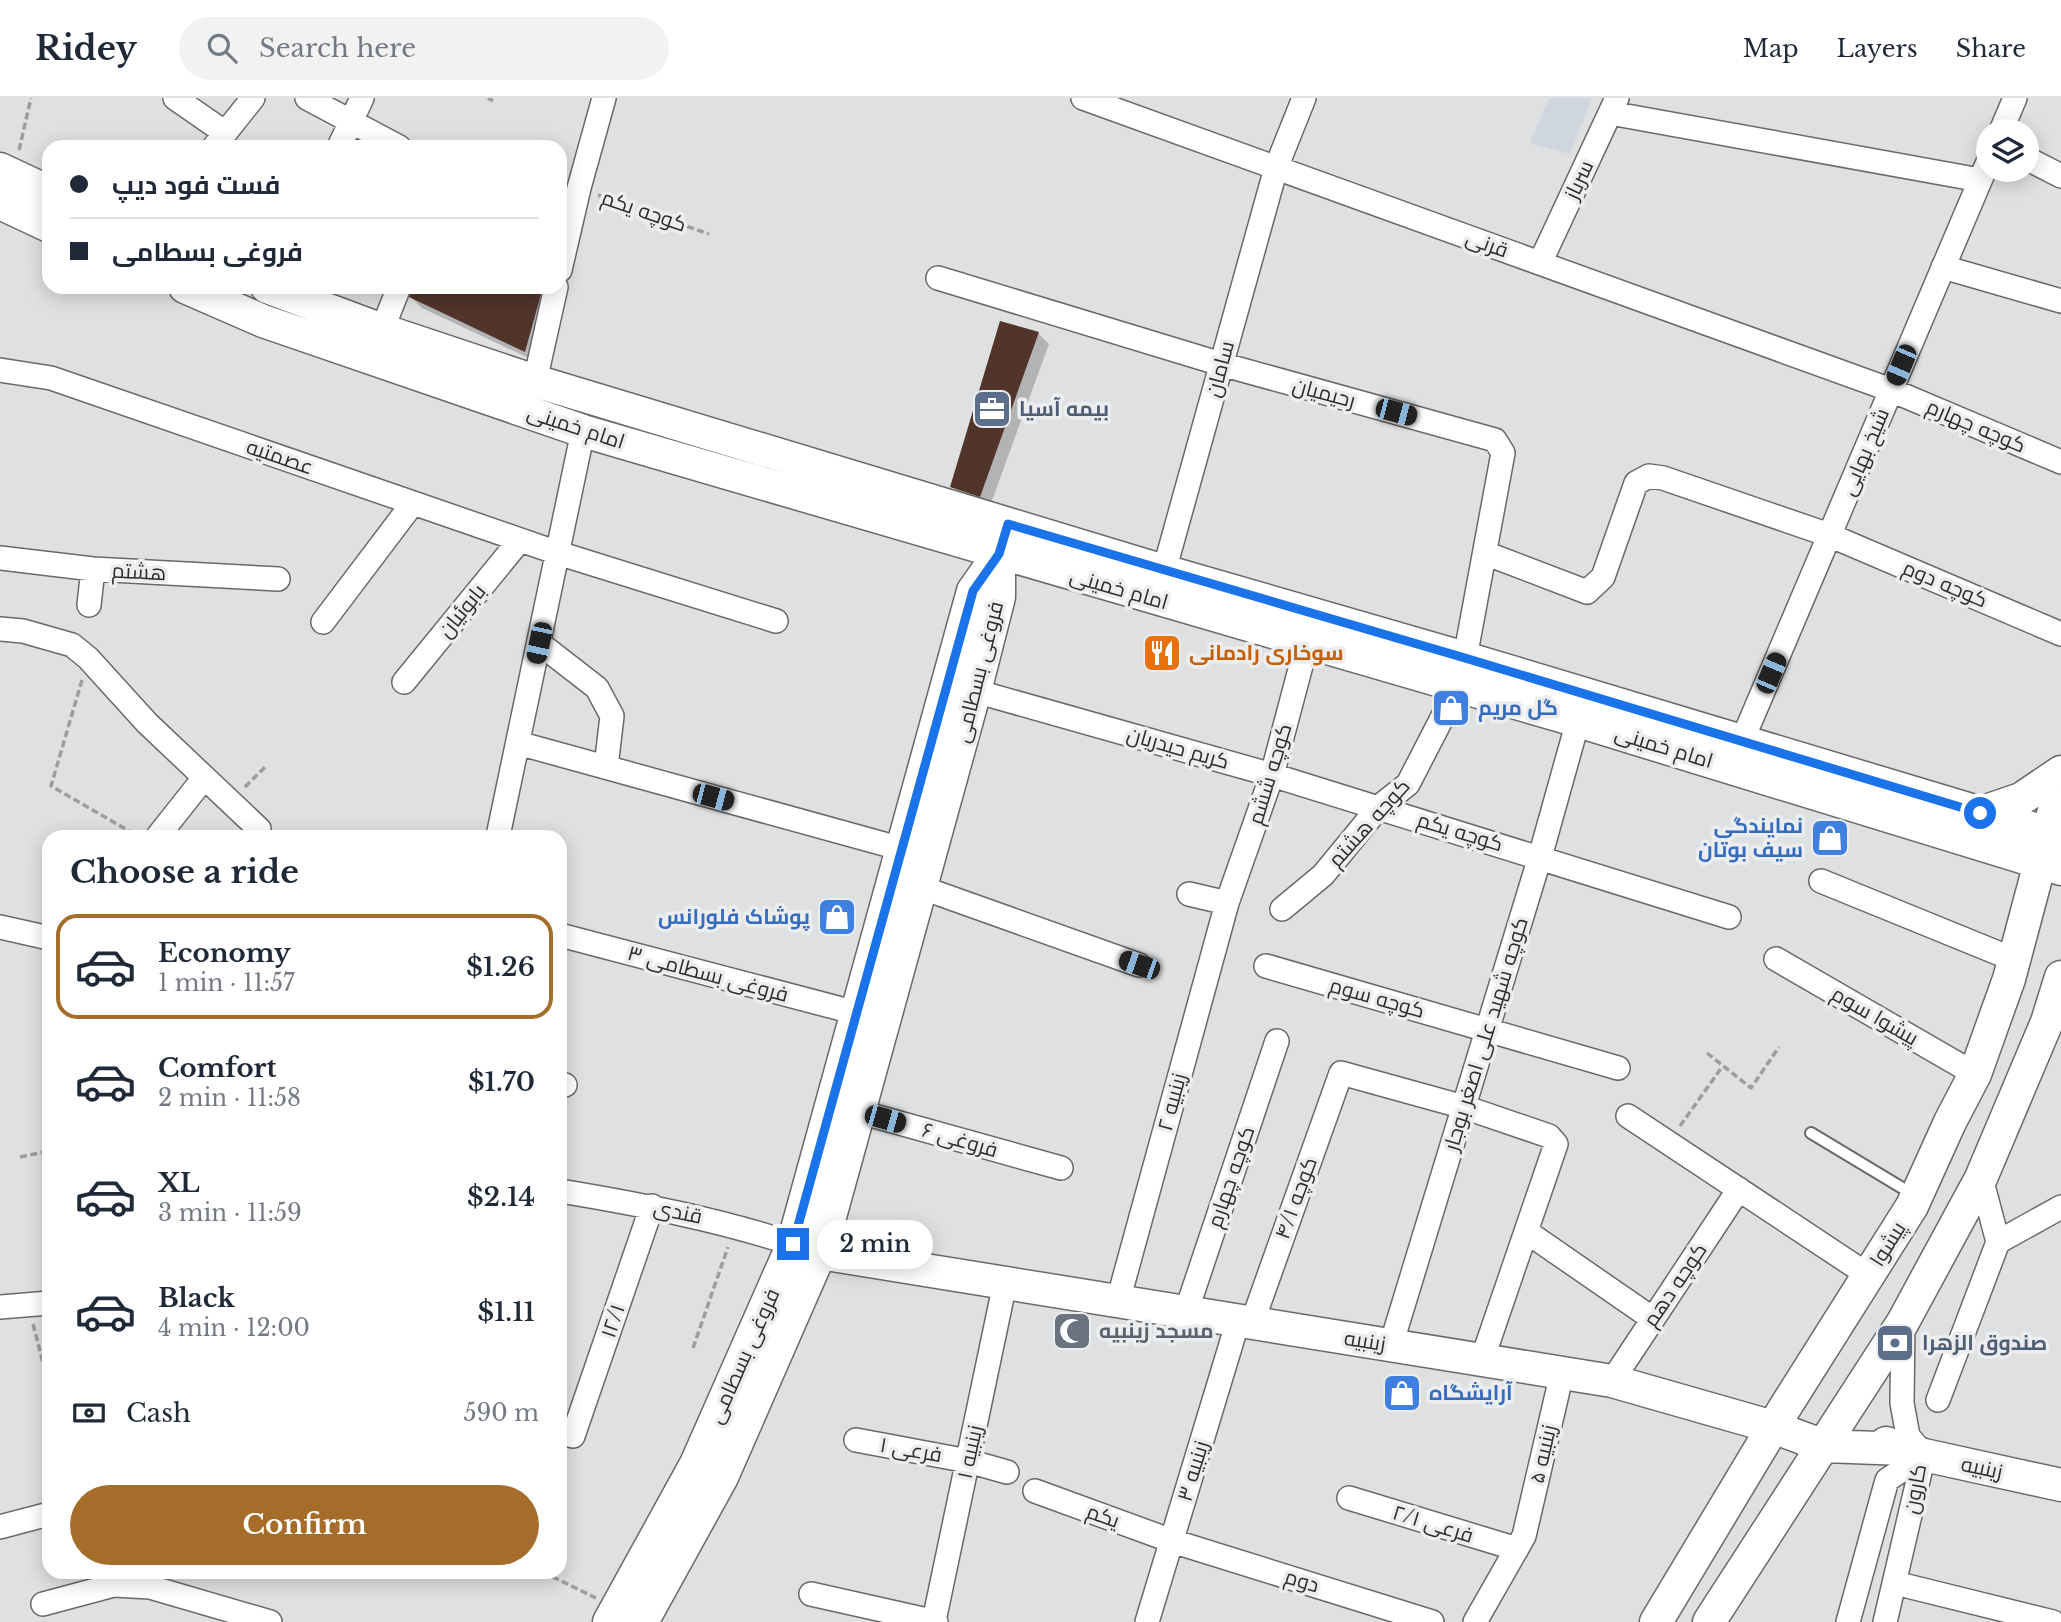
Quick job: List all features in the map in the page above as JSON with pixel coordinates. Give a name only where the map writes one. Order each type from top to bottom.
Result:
[{"type":"main road","points":[[4,183],[42,191]]},
{"type":"main road","points":[[4,183],[42,219]]},
{"type":"main road","name":"امام خمینی","points":[[201,294],[263,321],[583,431],[1003,539],[1164,571],[1461,672],[1737,755],[1993,849],[2051,867]]},
{"type":"main road","name":"امام خمینی","points":[[289,294],[382,330],[1307,643],[1461,672],[1578,721],[1737,755],[1980,813],[2055,835]]},
{"type":"main road","name":"فروغی بسطامی","points":[[623,1618],[696,1464],[806,1248],[860,1112],[999,597],[1003,539]]},
{"type":"main road","name":"فروغی بسطامی","points":[[806,1248],[856,1013],[973,591],[1003,539]]},
{"type":"main road","points":[[1980,813],[2021,799],[2061,772]]},
{"type":"main road","name":"پیشوا","points":[[1656,1622],[1916,1196],[1975,1074],[2015,960],[2026,918],[2051,867],[2061,785]]},
{"type":"main road","points":[[1993,849],[2016,879],[2026,918]]},
{"type":"main road","points":[[1709,1622],[1903,1322],[1981,1178],[2054,1025],[2061,977]]},
{"type":"main road","name":"زینبیه","points":[[806,1248],[1005,1283],[1612,1381],[1779,1418],[1830,1436],[1914,1452],[2061,1486]]},
{"type":"street","points":[[176,98],[219,140],[253,98]]},
{"type":"street","points":[[307,98],[387,140]]},
{"type":"street","points":[[342,140],[362,98]]},
{"type":"street","points":[[567,226],[604,98]]},
{"type":"street","name":"قرنی","points":[[1083,98],[1891,390]]},
{"type":"street","name":"سامان","points":[[1164,571],[1276,168],[1304,98]]},
{"type":"street","points":[[2006,119],[2015,98]]},
{"type":"street","points":[[1614,106],[1976,170]]},
{"type":"street","name":"سرباز","points":[[1540,263],[1614,106]]},
{"type":"street","points":[[2039,165],[2061,176]]},
{"type":"street","name":"شیخ بهایی","points":[[1737,755],[1979,182]]},
{"type":"street","points":[[1943,267],[2061,301]]},
{"type":"street","name":"رحیمیان","points":[[938,278],[1221,365],[1495,440],[1503,453],[1461,672]]},
{"type":"street","points":[[382,330],[396,294]]},
{"type":"street","points":[[536,381],[555,294]]},
{"type":"street","name":"عصمتیه","points":[[0,370],[51,378],[558,553],[776,621]]},
{"type":"street","name":"کوچه چهارم","points":[[1891,390],[2061,462]]},
{"type":"street","points":[[499,830],[583,431]]},
{"type":"street","name":"کوچه دوم","points":[[1485,553],[1587,592],[1603,577],[1636,483],[1649,476],[1663,478],[1829,535],[2061,634]]},
{"type":"street","points":[[323,622],[413,503]]},
{"type":"street","name":"بابوئیان","points":[[404,682],[520,540]]},
{"type":"street","name":"هشتم","points":[[0,558],[93,569],[278,579]]},
{"type":"street","points":[[89,605],[93,569]]},
{"type":"street","points":[[0,629],[23,631],[72,645],[88,657],[147,723],[259,829]]},
{"type":"street","points":[[539,643],[597,688],[612,716],[606,768]]},
{"type":"street","name":"کوچه ششم","points":[[1227,903],[1272,775],[1307,643]]},
{"type":"street","name":"کوچه هشتم","points":[[1282,909],[1323,875],[1380,807],[1408,784],[1461,672]]},
{"type":"street","name":"کریم حیدریان","points":[[975,691],[1380,807]]},
{"type":"street","name":"کوچه شهید علی اصغر بوجار","points":[[1391,1345],[1540,857],[1578,721]]},
{"type":"street","points":[[517,743],[902,849]]},
{"type":"street","points":[[163,830],[204,778]]},
{"type":"street","name":"کوچه یکم","points":[[1380,807],[1540,857]]},
{"type":"street","points":[[1540,857],[1729,917]]},
{"type":"street","points":[[1821,881],[2015,960]]},
{"type":"street","points":[[920,887],[1139,965]]},
{"type":"street","points":[[1189,894],[1227,903]]},
{"type":"street","name":"زینبیه ۲","points":[[1118,1301],[1227,903]]},
{"type":"street","points":[[0,927],[42,936]]},
{"type":"street","name":"فروغی بسطامی ۳","points":[[567,937],[856,1013]]},
{"type":"street","name":"پیشوا سوم","points":[[1776,959],[1975,1074]]},
{"type":"street","name":"کوچه سوم","points":[[1266,966],[1487,1030]]},
{"type":"street","points":[[1487,1030],[1618,1068]]},
{"type":"street","name":"کوچه چهارم","points":[[1186,1312],[1277,1041]]},
{"type":"street","name":"کوچه ۴/۱","points":[[1245,1322],[1341,1073],[1464,1107]]},
{"type":"street","points":[[1464,1107],[1549,1136],[1556,1144],[1482,1360]]},
{"type":"street","name":"فروغی ۶","points":[[860,1112],[1060,1168]]},
{"type":"street","points":[[1629,1115],[1868,1275]]},
{"type":"street","points":[[1938,1400],[1998,1242],[1981,1178]]},
{"type":"street","name":"کوچه دهم","points":[[1612,1381],[1739,1189]]},
{"type":"street","name":"قندی","points":[[567,1192],[652,1206],[735,1225],[806,1248]]},
{"type":"street","name":"۱۲/۱","points":[[567,1430],[652,1206]]},
{"type":"street","points":[[1998,1242],[2061,1207]]},
{"type":"street","points":[[1527,1231],[1653,1319]]},
{"type":"street","name":"زینبیه ۱","points":[[935,1622],[1005,1283]]},
{"type":"street","points":[[0,1307],[38,1303]]},
{"type":"street","name":"زینبیه ۳","points":[[1147,1622],[1245,1322]]},
{"type":"street","points":[[1903,1322],[1902,1403],[1914,1452]]},
{"type":"street","name":"زینبیه ۵","points":[[1475,1622],[1521,1543],[1562,1373]]},
{"type":"street","name":"فرعی ۱","points":[[856,1440],[968,1461],[1007,1472]]},
{"type":"street","name":"کارون","points":[[1885,1622],[1895,1583],[1914,1452]]},
{"type":"street","name":"کارون","points":[[1848,1622],[1887,1480],[1914,1452]]},
{"type":"street","name":"یکم","points":[[1035,1491],[1172,1541]]},
{"type":"street","name":"فرعی ۲/۱","points":[[1349,1498],[1521,1543]]},
{"type":"street","points":[[0,1527],[42,1516]]},
{"type":"street","name":"دوم","points":[[1172,1541],[1432,1622]]},
{"type":"street","points":[[43,1604],[114,1585],[151,1579],[270,1622]]},
{"type":"street","points":[[1895,1583],[2053,1622]]},
{"type":"street","points":[[811,1594],[935,1622]]},
{"type":"lane","points":[[1811,1133],[1916,1196]]},
{"type":"path","points":[[4,183],[31,98]]},
{"type":"path","name":"کوچه یکم","points":[[579,188],[709,234]]},
{"type":"path","points":[[88,657],[51,786],[128,830]]},
{"type":"path","points":[[230,800],[267,765]]},
{"type":"path","points":[[1707,1054],[1751,1088],[1779,1047]]},
{"type":"path","points":[[1669,1142],[1723,1067]]},
{"type":"path","points":[[20,1157],[42,1152]]},
{"type":"path","points":[[693,1348],[735,1225]]},
{"type":"path","points":[[38,1303],[42,1333]]},
{"type":"path","points":[[554,1579],[623,1618]]},
{"type":"shaded area","points":[[1549,98],[1592,98],[1570,154],[1530,143]]},
{"type":"building","points":[[410,294],[541,294],[525,352],[409,297]]},
{"type":"building","name":"بیمه آسیا","points":[[1000,321],[1039,332],[980,497],[950,487]]},
{"type":"place","name":"بیمه آسیا","points":[[992,409]]},
{"type":"place","name":"سوخاری رادمانی","points":[[1162,653]]},
{"type":"place","name":"گل مریم","points":[[1451,708]]},
{"type":"place","name":"نمایندگی سیف بوتان","points":[[1830,838]]},
{"type":"place","name":"پوشاک فلورانس","points":[[837,917]]},
{"type":"place","name":"مسجد زینبیه","points":[[1072,1331]]},
{"type":"place","name":"صندوق الزهرا","points":[[1895,1343]]},
{"type":"place","name":"آرایشگاه","points":[[1402,1393]]},
{"type":"route","points":[[793,1244],[973,591],[999,554],[1008,524],[1980,813]]}]
